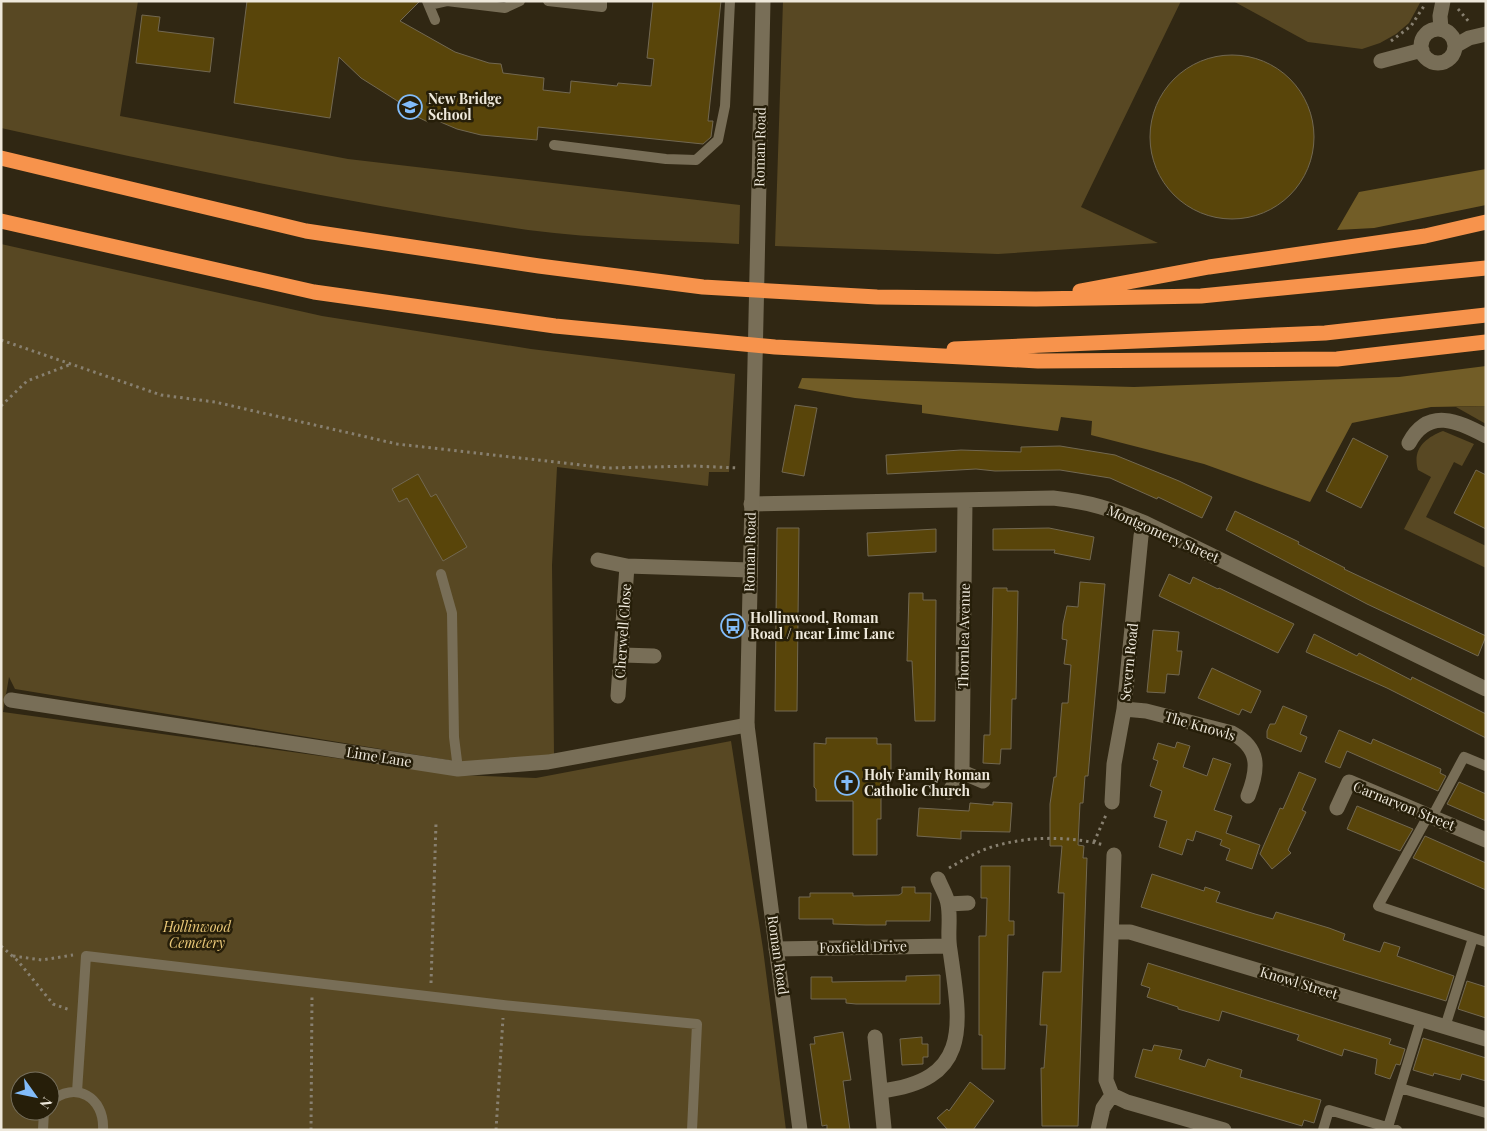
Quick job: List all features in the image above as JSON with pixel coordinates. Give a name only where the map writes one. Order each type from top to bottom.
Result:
[{"type":"highway","points":[[1,158],[306,231],[539,266],[703,287],[877,297],[1036,299],[1201,296],[1486,268]]},
{"type":"highway","points":[[1,221],[314,292],[555,326],[851,353],[1038,361],[1337,359],[1486,342]]},
{"type":"highway","points":[[1036,299],[1210,267],[1425,236],[1486,222]]},
{"type":"highway","points":[[851,353],[1325,333],[1486,315]]},
{"type":"street","name":"Roman Road","points":[[762,1],[747,725],[800,1130]]},
{"type":"street","points":[[1441,29],[1440,16],[1443,1]]},
{"type":"street","points":[[1441,29],[1451,35],[1455,46],[1452,56],[1443,62],[1428,59],[1422,50],[1422,41],[1426,34],[1433,30],[1441,29]]},
{"type":"street","points":[[1455,46],[1480,29]]},
{"type":"street","points":[[1381,61],[1422,50]]},
{"type":"street","points":[[1409,443],[1414,434],[1424,425],[1440,419],[1452,420],[1486,436]]},
{"type":"street","name":"Montgomery Street","points":[[751,504],[1053,498],[1108,507],[1145,523],[1486,689]]},
{"type":"street","name":"Thornlea Avenue","points":[[962,772],[965,500]]},
{"type":"street","name":"Severn Road","points":[[1112,802],[1114,764],[1124,710],[1142,532],[1145,523]]},
{"type":"street","name":"Cherwell Close","points":[[598,560],[627,566],[750,570]]},
{"type":"street","name":"Cherwell Close","points":[[618,696],[623,655],[627,566]]},
{"type":"street","points":[[623,655],[654,656]]},
{"type":"street","name":"Lime Lane","points":[[11,700],[458,769],[548,762],[747,725]]},
{"type":"street","name":"The Knowls","points":[[1124,710],[1155,714],[1232,733],[1244,740],[1256,758],[1255,778],[1248,796]]},
{"type":"street","points":[[949,792],[962,772],[983,781]]},
{"type":"street","name":"Carnarvon Street","points":[[1337,808],[1349,782],[1486,840]]},
{"type":"street","points":[[1109,850],[1112,932],[1106,1080],[1112,1095],[1128,1102],[1224,1130]]},
{"type":"street","points":[[881,1091],[902,1089],[930,1077],[952,1052],[957,1036],[958,1018],[949,946],[948,904],[938,879]]},
{"type":"street","points":[[948,904],[968,903]]},
{"type":"street","name":"Knowl Street","points":[[1112,932],[1130,932],[1486,1039]]},
{"type":"street","name":"Foxfield Drive","points":[[776,949],[949,946]]},
{"type":"street","points":[[875,1038],[884,1128]]},
{"type":"street","points":[[1098,1130],[1104,1108],[1112,1095]]},
{"type":"lane","points":[[435,20],[428,3],[448,2],[505,8],[520,1]]},
{"type":"lane","points":[[548,1],[602,7],[602,1]]},
{"type":"lane","points":[[554,145],[666,159],[696,160],[718,140],[725,106],[730,1]]},
{"type":"lane","points":[[440,574],[452,613],[454,737],[458,769]]},
{"type":"lane","points":[[1486,766],[1464,757],[1378,906],[1486,942]]},
{"type":"lane","points":[[1445,1027],[1473,938]]},
{"type":"lane","points":[[77,1092],[86,956],[430,997],[697,1024],[692,1130]]},
{"type":"lane","points":[[1323,1130],[1329,1110],[1393,1128],[1400,1088],[1422,1020]]},
{"type":"lane","points":[[1400,1088],[1486,1113]]},
{"type":"lane","points":[[60,1096],[66,1093],[77,1092],[87,1096],[98,1106],[104,1121],[103,1130]]},
{"type":"path","points":[[1389,43],[1411,26],[1427,1]]},
{"type":"path","points":[[1456,2],[1460,14],[1480,29]]},
{"type":"path","points":[[1,340],[69,365],[161,395],[215,402],[397,444],[608,468],[694,466],[751,469]]},
{"type":"path","points":[[1,406],[27,381],[69,365]]},
{"type":"path","points":[[1094,842],[1112,802]]},
{"type":"path","points":[[430,997],[436,823]]},
{"type":"path","points":[[938,879],[945,871],[983,850],[1030,838],[1094,842],[1109,850]]},
{"type":"path","points":[[1,946],[54,1004],[63,1009],[83,1012]]},
{"type":"path","points":[[12,956],[42,960],[69,955],[86,956]]},
{"type":"path","points":[[311,1130],[312,983]]},
{"type":"path","points":[[496,1130],[503,1005]]},
{"type":"green space","points":[[1,1],[138,1],[120,116],[348,159],[740,205],[739,244],[581,235],[528,230],[462,220],[264,184],[1,128]]},
{"type":"green space","points":[[783,1],[1181,1],[1081,207],[1158,243],[998,254],[775,246]]},
{"type":"green space","points":[[1233,1],[1421,1],[1409,23],[1396,34],[1380,43],[1362,49],[1308,42]]},
{"type":"green space","name":"Hollinwood Cemetery","points":[[1,244],[322,316],[531,349],[735,374],[729,472],[709,472],[708,486],[557,467],[552,565],[554,755],[468,763],[15,689],[9,677],[3,712],[458,775],[536,778],[731,741],[763,949],[786,1130],[1,1130]]},
{"type":"green space","points":[[1486,406],[1486,424],[1456,407]]},
{"type":"green space","points":[[1443,431],[1474,444],[1462,466],[1454,462],[1426,517],[1486,546],[1486,568],[1404,529],[1431,477],[1418,470],[1417,456],[1419,450],[1431,437]]},
{"type":"shaded area","points":[[1486,169],[1486,205],[1374,228],[1337,230],[1359,192]]},
{"type":"shaded area","points":[[1486,366],[1486,406],[1431,407],[1352,423],[1310,502],[1204,464],[1091,435],[1092,421],[1061,417],[1058,431],[922,413],[922,405],[855,398],[798,388],[802,378],[1134,387],[1399,377]]},
{"type":"building","points":[[247,1],[420,1],[400,21],[455,52],[489,63],[501,64],[503,73],[544,78],[543,90],[570,93],[571,81],[617,86],[618,83],[651,86],[654,59],[647,58],[653,1],[721,1],[708,121],[713,121],[711,137],[703,144],[538,127],[537,140],[481,135],[457,129],[431,118],[428,122],[405,111],[407,107],[361,78],[339,57],[330,118],[234,103]]},
{"type":"building","points":[[142,15],[160,17],[158,31],[214,38],[210,72],[136,63]]},
{"type":"building","points":[[1240,55],[1256,58],[1271,64],[1296,85],[1305,98],[1311,113],[1314,137],[1313,153],[1305,176],[1284,201],[1271,210],[1256,216],[1224,219],[1208,216],[1186,206],[1163,183],[1151,153],[1150,129],[1153,113],[1163,91],[1186,68],[1216,56]]},
{"type":"building","points":[[795,405],[817,408],[804,476],[782,472]]},
{"type":"building","points":[[1353,438],[1388,456],[1361,508],[1326,491]]},
{"type":"building","points":[[1060,446],[1115,455],[1179,481],[1212,497],[1202,518],[1158,497],[1157,499],[1110,478],[1060,470],[995,471],[976,469],[887,474],[886,455],[961,450],[1021,452],[1021,447]]},
{"type":"building","points":[[1476,470],[1486,475],[1486,529],[1454,513]]},
{"type":"building","points":[[418,474],[431,497],[436,494],[467,547],[443,561],[407,498],[399,502],[392,489]]},
{"type":"building","points":[[1235,511],[1299,542],[1298,544],[1344,569],[1486,636],[1478,656],[1367,604],[1226,530]]},
{"type":"building","points":[[777,528],[799,528],[797,711],[775,711]]},
{"type":"building","points":[[1049,528],[1094,537],[1090,560],[1054,553],[1055,550],[993,550],[993,529]]},
{"type":"building","points":[[936,529],[936,552],[868,556],[867,533]]},
{"type":"building","points":[[1169,574],[1190,584],[1193,577],[1294,624],[1278,653],[1159,596]]},
{"type":"building","points":[[1080,582],[1105,584],[1088,776],[1085,776],[1083,803],[1080,803],[1078,845],[1084,846],[1083,858],[1087,858],[1078,1126],[1042,1126],[1041,1068],[1044,1068],[1047,1025],[1040,1025],[1043,972],[1061,972],[1064,893],[1058,893],[1062,846],[1050,846],[1050,804],[1054,777],[1056,777],[1062,703],[1068,703],[1071,665],[1064,664],[1067,640],[1062,639],[1063,624],[1067,606],[1078,607]]},
{"type":"building","points":[[993,588],[1007,588],[1007,591],[1018,591],[1016,699],[1012,699],[1011,749],[1001,749],[1000,764],[983,763],[984,735],[990,735]]},
{"type":"building","points":[[909,593],[923,593],[923,600],[936,600],[935,721],[915,721],[912,661],[907,661]]},
{"type":"building","points":[[1153,630],[1179,632],[1177,651],[1182,651],[1179,675],[1167,674],[1165,693],[1147,692]]},
{"type":"building","points":[[1314,634],[1357,656],[1359,653],[1411,680],[1412,677],[1486,714],[1486,738],[1387,688],[1306,652]]},
{"type":"building","points":[[1212,668],[1261,691],[1251,713],[1242,709],[1239,715],[1198,698]]},
{"type":"building","points":[[1283,706],[1307,716],[1300,734],[1307,737],[1301,752],[1267,738],[1270,724],[1275,724]]},
{"type":"building","points":[[1339,730],[1371,744],[1373,739],[1441,769],[1440,773],[1446,776],[1438,791],[1347,751],[1340,768],[1325,762]]},
{"type":"building","name":"Holy Family Roman Catholic Church","points":[[826,738],[877,738],[877,744],[891,744],[891,772],[881,772],[881,819],[877,819],[877,855],[853,855],[853,801],[816,801],[816,789],[814,787],[814,743],[826,744]]},
{"type":"building","points":[[1177,742],[1190,746],[1183,767],[1207,776],[1213,758],[1231,764],[1214,810],[1232,816],[1226,833],[1260,845],[1252,869],[1226,860],[1230,849],[1220,845],[1222,840],[1196,831],[1193,841],[1187,839],[1182,855],[1159,847],[1167,821],[1154,817],[1162,791],[1150,786],[1158,761],[1153,759],[1158,743],[1175,748]]},
{"type":"building","points":[[1299,772],[1316,779],[1302,810],[1306,812],[1288,850],[1291,853],[1272,869],[1260,854],[1280,808],[1283,809]]},
{"type":"building","points":[[1459,782],[1486,794],[1486,821],[1447,804]]},
{"type":"building","points":[[993,802],[1012,803],[1010,832],[961,831],[961,839],[917,836],[919,808],[969,811],[970,803],[993,805]]},
{"type":"building","points":[[1357,806],[1413,829],[1400,851],[1347,829]]},
{"type":"building","points":[[1425,836],[1486,863],[1486,890],[1413,858]]},
{"type":"building","points":[[981,866],[1010,866],[1009,921],[1014,921],[1014,935],[1008,935],[1005,1069],[982,1069],[982,1035],[979,1035],[979,936],[986,936],[987,898],[981,898]]},
{"type":"building","points":[[1152,874],[1204,891],[1205,887],[1220,892],[1216,902],[1255,914],[1273,919],[1276,912],[1329,928],[1345,934],[1343,940],[1380,952],[1384,942],[1400,947],[1397,956],[1454,976],[1446,1001],[1141,907]]},
{"type":"building","points":[[902,887],[915,887],[915,893],[931,893],[930,921],[886,921],[886,925],[866,925],[833,924],[833,919],[799,919],[799,897],[810,897],[810,893],[853,893],[853,896],[899,895],[902,893]]},
{"type":"building","points":[[1148,963],[1391,1039],[1389,1044],[1405,1049],[1400,1065],[1396,1064],[1390,1079],[1375,1074],[1377,1059],[1344,1049],[1342,1056],[1297,1040],[1299,1035],[1222,1011],[1219,1021],[1178,1009],[1178,1007],[1147,997],[1150,988],[1141,985]]},
{"type":"building","points":[[940,975],[940,1004],[856,1004],[846,1003],[846,999],[811,999],[811,977],[832,977],[832,982],[906,981],[906,976]]},
{"type":"building","points":[[1467,981],[1486,987],[1486,1018],[1458,1009]]},
{"type":"building","points":[[843,1032],[851,1080],[843,1081],[850,1130],[827,1130],[827,1125],[822,1126],[810,1044],[815,1044],[814,1037]]},
{"type":"building","points":[[922,1037],[922,1044],[928,1044],[928,1057],[923,1057],[923,1064],[902,1065],[900,1039]]},
{"type":"building","points":[[1423,1038],[1486,1058],[1486,1081],[1462,1074],[1460,1080],[1434,1073],[1433,1076],[1413,1070]]},
{"type":"building","points":[[1154,1045],[1182,1050],[1179,1059],[1205,1067],[1208,1059],[1242,1070],[1240,1077],[1321,1100],[1314,1123],[1304,1120],[1302,1126],[1135,1077],[1143,1049],[1152,1051]]},
{"type":"building","points":[[970,1082],[994,1101],[973,1130],[948,1130],[937,1118],[947,1109],[949,1111]]},
{"type":"place","name":"New Bridge School","points":[[410,107]]},
{"type":"place","name":"Hollinwood, Roman Road / near Lime Lane","points":[[733,626]]},
{"type":"place","name":"Holy Family Roman Catholic Church","points":[[847,783]]}]
